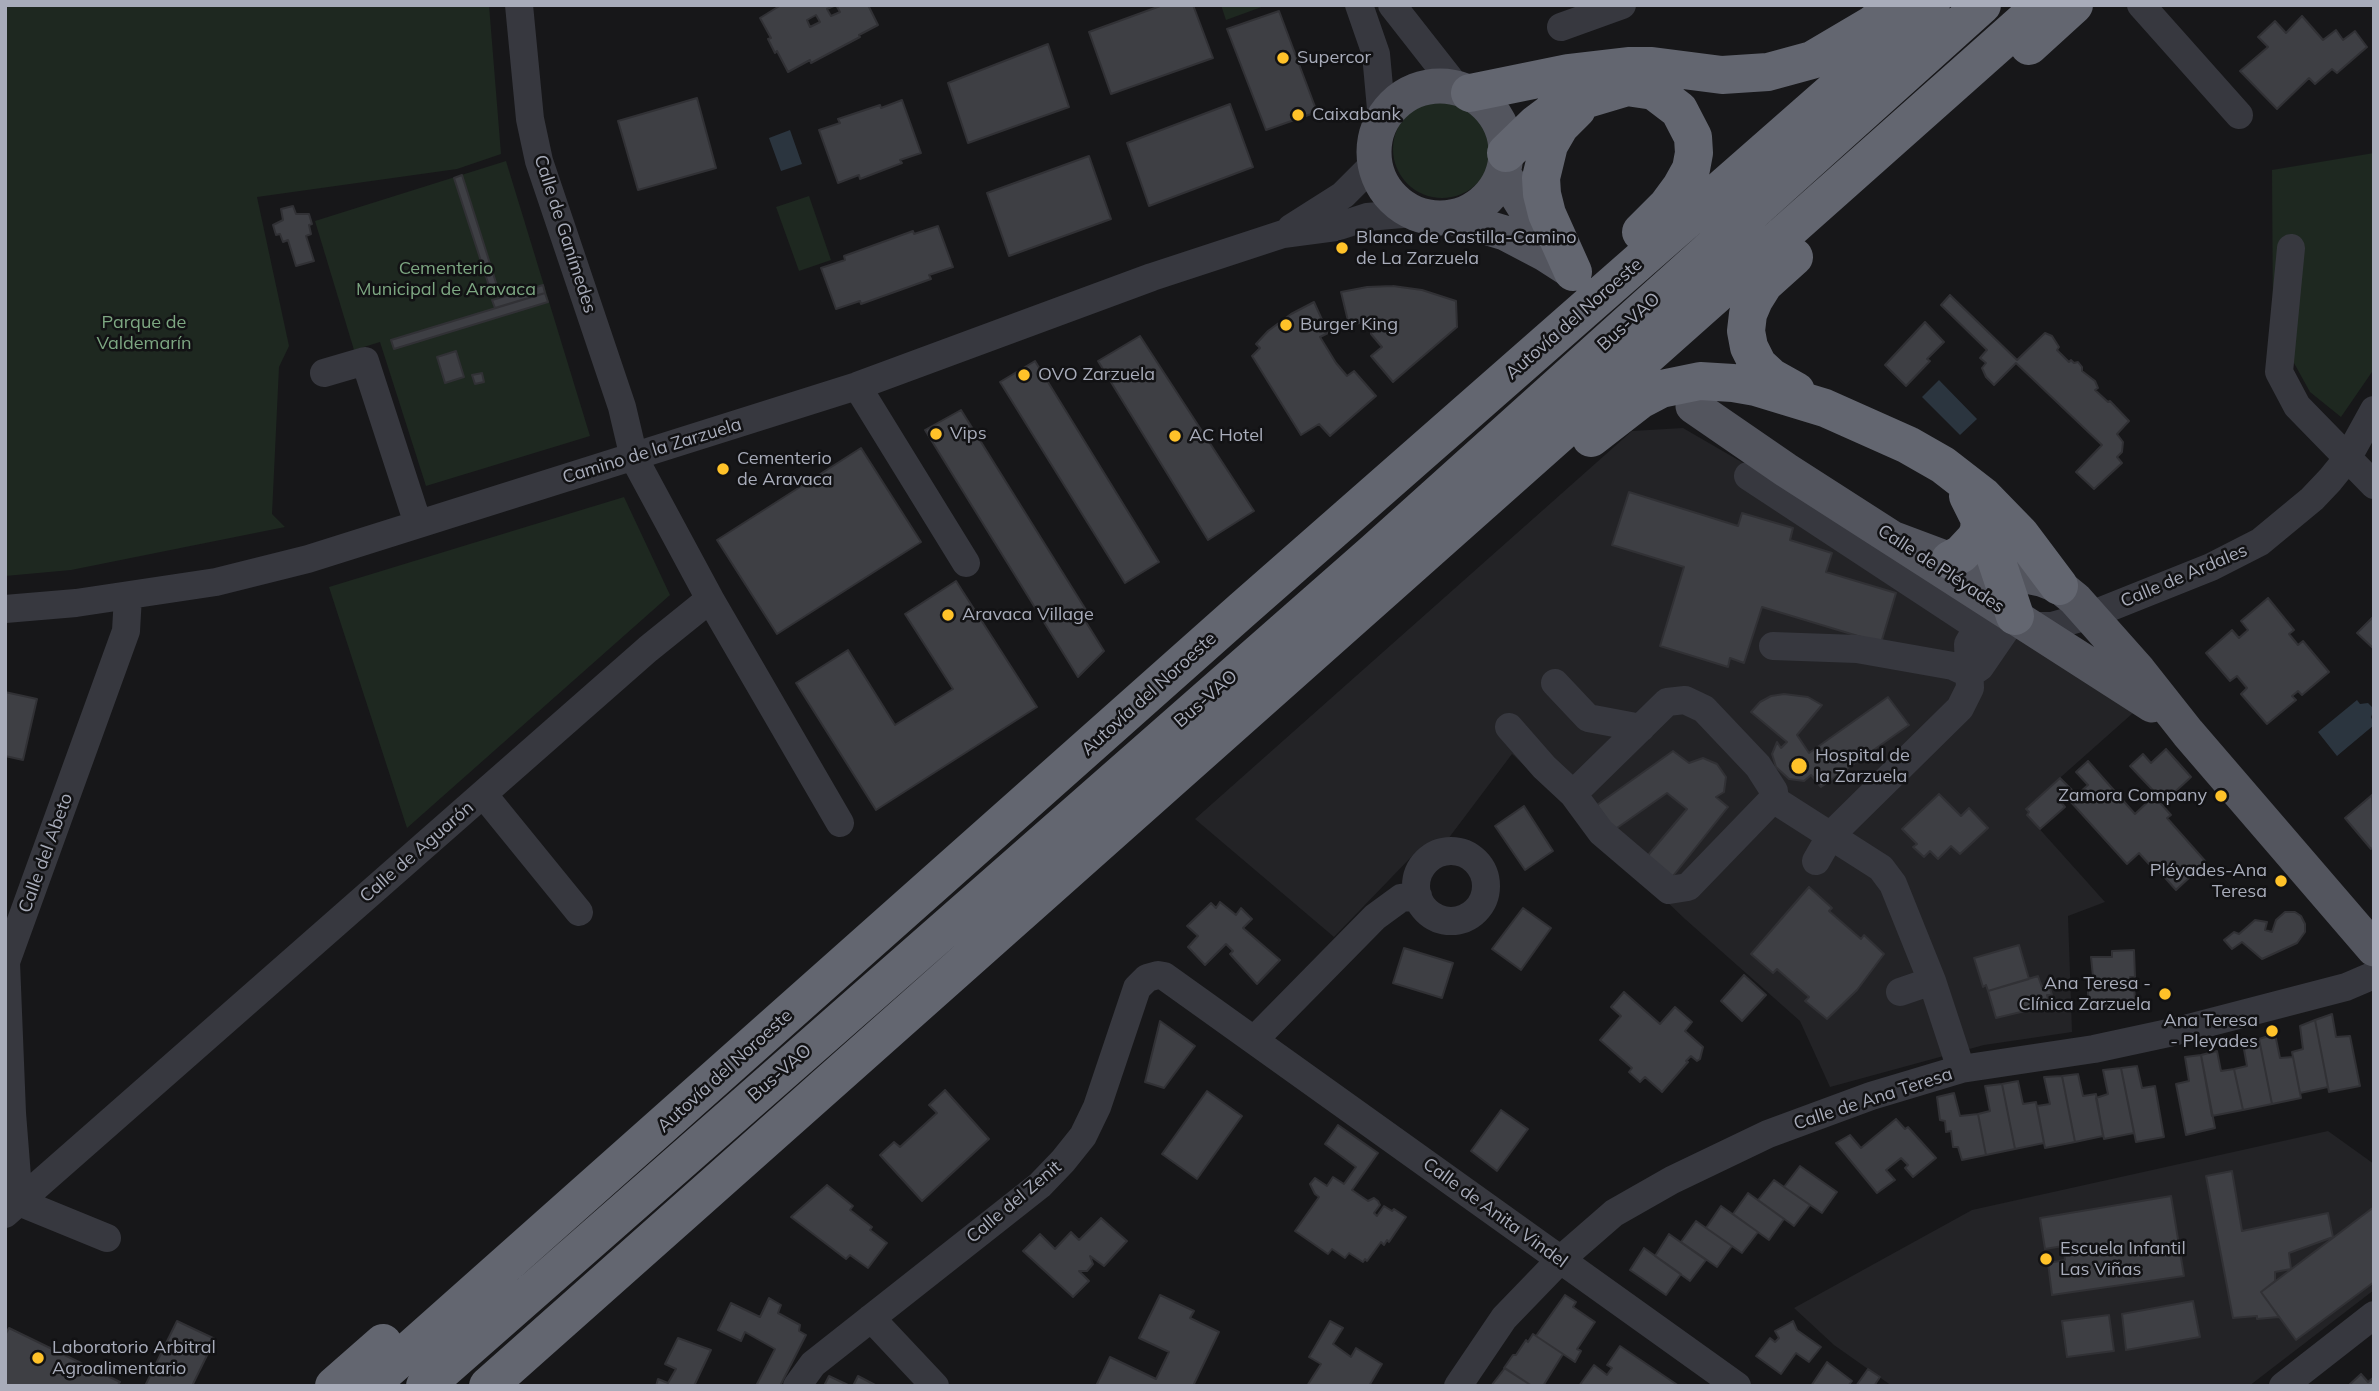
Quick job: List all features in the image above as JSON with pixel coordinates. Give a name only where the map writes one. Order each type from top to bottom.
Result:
[{"type":"highway","points":[[1464,90],[1628,66],[1722,75],[1768,72],[1812,60],[1863,30],[1898,5]]},
{"type":"highway","name":"Autovía del Noroeste","points":[[369,1386],[1242,610],[1931,5]]},
{"type":"highway","name":"Bus-VAO","points":[[425,1386],[1374,552],[1982,5]]},
{"type":"highway","points":[[488,1386],[2042,5]]},
{"type":"highway","points":[[2073,598],[2020,534],[1983,496],[1943,464],[1908,445],[1825,408],[1771,377],[1758,365],[1749,347],[1746,331],[1748,314],[1764,284],[2074,5]]},
{"type":"highway","points":[[1242,610],[1282,556],[1326,513],[1635,238],[1667,206],[1691,169],[1693,136],[1679,110],[1654,90],[1640,87],[1613,89],[1552,112],[1505,163]]},
{"type":"highway","points":[[1573,272],[1546,214],[1541,177],[1549,145],[1560,126],[1570,113],[1592,97]]},
{"type":"highway","points":[[1041,897],[1321,669],[1601,429],[1640,400],[1661,389],[1700,381],[1756,387],[1825,408]]},
{"type":"highway","points":[[1943,464],[1963,488],[1980,516],[2011,611]]},
{"type":"highway","points":[[1950,560],[1961,554],[1975,538],[1979,531],[1980,516]]},
{"type":"highway","points":[[334,1386],[875,911],[983,843]]},
{"type":"main road","points":[[1505,163],[1495,189],[1483,202],[1468,212],[1439,218],[1414,213],[1393,198],[1384,187],[1375,163],[1377,134],[1382,120],[1400,101],[1422,88],[1440,86],[1464,90],[1493,111],[1503,131],[1505,163],[1528,213],[1573,272]]},
{"type":"main road","points":[[1451,217],[1505,233],[1573,272]]},
{"type":"main road","name":"Calle de Pléyades","points":[[1693,406],[1786,470],[2011,611],[2140,696],[2188,733]]},
{"type":"main road","points":[[1894,539],[1950,560],[2011,611],[2041,579],[2073,598]]},
{"type":"main road","name":"Calle de Pléyades","points":[[2073,598],[2374,949]]},
{"type":"street","name":"Calle de Ganímedes","points":[[519,5],[530,119],[540,161],[622,407],[634,458]]},
{"type":"street","points":[[1359,5],[1376,54],[1382,120]]},
{"type":"street","points":[[1392,5],[1464,90]]},
{"type":"street","points":[[1561,27],[1622,5]]},
{"type":"street","points":[[2141,5],[2239,115]]},
{"type":"street","name":"Camino de la Zarzuela","points":[[1283,234],[1343,195],[1375,163]]},
{"type":"street","name":"Camino de la Zarzuela","points":[[5,609],[128,596],[216,582],[308,559],[857,386],[1152,277],[1283,234],[1336,226],[1367,217],[1414,213]]},
{"type":"street","points":[[2291,248],[2279,372],[2297,406],[2374,485]]},
{"type":"street","points":[[324,373],[365,361],[418,524]]},
{"type":"street","points":[[857,386],[966,563]]},
{"type":"street","name":"Calle de Ardales","points":[[2011,611],[2229,559],[2260,542],[2312,499],[2347,459],[2374,410]]},
{"type":"street","points":[[634,458],[710,599],[840,822]]},
{"type":"street","points":[[1748,476],[2011,611]]},
{"type":"street","name":"Calle del Abeto","points":[[12,1208],[12,1113],[6,962],[126,631],[128,596]]},
{"type":"street","name":"Calle de Aguarón","points":[[12,1208],[648,649],[710,599]]},
{"type":"street","points":[[1970,674],[1980,667],[2011,611]]},
{"type":"street","points":[[1816,861],[1831,835],[1960,708],[1970,688],[1968,644],[2011,611]]},
{"type":"street","points":[[1773,646],[1857,649],[1953,666],[1970,674]]},
{"type":"street","points":[[1555,683],[1588,718],[1635,734]]},
{"type":"street","points":[[1508,727],[1573,794],[1601,832],[1668,890],[1688,887],[1773,799],[1774,792],[1758,766],[1704,709],[1685,700],[1667,702],[1573,794]]},
{"type":"street","points":[[483,794],[579,912]]},
{"type":"street","points":[[1773,799],[1881,868],[1893,884],[1932,981],[1962,1069]]},
{"type":"street","points":[[1254,1040],[1375,917],[1401,898],[1418,896]]},
{"type":"street","name":"Calle de Ana Teresa","points":[[1458,1386],[1504,1318],[1560,1260],[1614,1213],[1672,1180],[1756,1140],[1871,1096],[1962,1069],[2094,1049],[2173,1032],[2294,1002],[2346,987],[2374,975]]},
{"type":"street","name":"Calle de Anita Vindel","points":[[1164,976],[1737,1386]]},
{"type":"street","name":"Calle del Zenit","points":[[797,1386],[813,1364],[1040,1185],[1063,1161],[1083,1136],[1097,1107],[1137,988],[1147,978],[1164,976]]},
{"type":"street","points":[[1900,992],[1932,981]]},
{"type":"street","points":[[12,1208],[107,1238]]},
{"type":"street","points":[[2283,1386],[2374,1315]]},
{"type":"street","points":[[870,1318],[934,1386]]},
{"type":"shaded area","points":[[790,130],[802,164],[781,171],[769,138]]},
{"type":"shaded area","points":[[1939,380],[1977,419],[1960,435],[1922,397]]},
{"type":"shaded area","name":"Hospital de la Zarzuela","points":[[1683,428],[1852,526],[2133,713],[2026,808],[2029,812],[2027,815],[2105,902],[2068,916],[2072,1032],[1984,1045],[1830,1087],[1800,1021],[1685,919],[1512,754],[1448,839],[1433,842],[1416,852],[1334,937],[1195,819],[1632,431]]},
{"type":"shaded area","points":[[2357,700],[2360,704],[2368,703],[2374,709],[2371,717],[2374,725],[2337,756],[2318,732]]},
{"type":"shaded area","name":"Escuela Infantil Las Viñas","points":[[2328,1131],[2374,1164],[2374,1290],[2249,1386],[1892,1386],[1834,1345],[1794,1308],[1972,1210]]},
{"type":"green space","name":"Parque de Valdemarín","points":[[5,5],[489,5],[501,154],[457,169],[257,197],[289,346],[279,367],[272,514],[285,527],[71,570],[5,576]]},
{"type":"green space","points":[[1221,5],[1267,5],[1226,20]]},
{"type":"green space","points":[[1442,100],[1461,104],[1477,114],[1487,130],[1491,149],[1487,168],[1477,184],[1461,194],[1442,198],[1423,194],[1407,184],[1397,168],[1393,149],[1397,130],[1407,114],[1423,104]]},
{"type":"green space","points":[[2374,153],[2374,369],[2341,417],[2310,392],[2273,325],[2272,170]]},
{"type":"green space","name":"Cementerio Municipal de Aravaca","points":[[506,161],[590,436],[426,486],[380,342],[354,350],[315,221]]},
{"type":"green space","points":[[809,196],[831,260],[799,271],[776,207]]},
{"type":"green space","points":[[624,497],[670,595],[407,828],[329,587]]},
{"type":"building","points":[[781,5],[836,5],[868,5],[878,25],[811,63],[810,60],[788,72],[777,51],[775,53],[768,39],[771,38],[760,18]],"holes":[[[836,5],[840,12],[831,16],[827,9]],[[816,15],[820,22],[810,27],[807,20]]]},
{"type":"building","points":[[1163,5],[1193,5],[1213,58],[1111,94],[1089,32]]},
{"type":"building","points":[[1279,11],[1317,112],[1266,130],[1227,29]]},
{"type":"building","points":[[2302,16],[2323,40],[2336,30],[2343,40],[2355,31],[2367,47],[2337,73],[2332,69],[2315,84],[2309,78],[2277,109],[2240,71],[2268,47],[2258,37],[2275,21],[2286,33]]},
{"type":"building","points":[[1048,44],[1069,107],[968,143],[948,83]]},
{"type":"building","points":[[697,98],[716,168],[638,190],[618,121]]},
{"type":"building","points":[[902,100],[921,153],[860,179],[859,175],[838,183],[819,130],[840,123],[838,119]]},
{"type":"building","points":[[1230,104],[1253,167],[1149,206],[1127,143]]},
{"type":"building","points":[[1089,156],[1111,219],[1009,256],[987,193]]},
{"type":"building","points":[[462,175],[498,289],[491,292],[454,178]]},
{"type":"building","points":[[293,206],[296,214],[309,214],[311,234],[306,236],[314,261],[296,266],[288,240],[283,242],[280,234],[276,235],[273,225],[283,220],[281,209]]},
{"type":"building","points":[[938,226],[953,267],[929,275],[931,279],[861,304],[860,301],[836,309],[821,268],[845,260],[844,256],[913,231],[914,234]]},
{"type":"building","points":[[543,285],[545,293],[495,308],[492,300]]},
{"type":"building","points":[[1393,286],[1422,290],[1456,301],[1457,327],[1393,382],[1371,356],[1382,347],[1371,334],[1370,321],[1349,325],[1341,292]]},
{"type":"building","points":[[545,293],[548,302],[394,349],[391,340]]},
{"type":"building","points":[[1950,295],[2017,360],[2045,333],[2052,336],[2059,347],[2057,350],[2069,362],[2078,362],[2082,371],[2095,381],[2098,388],[2095,390],[2129,421],[2117,434],[2123,442],[2122,452],[2117,457],[2122,463],[2094,489],[2076,472],[2102,445],[2016,363],[1994,385],[1986,377],[1982,368],[1986,363],[1980,358],[1987,350],[1941,305]]},
{"type":"building","points":[[1314,302],[1328,333],[1320,337],[1336,363],[1347,376],[1354,371],[1376,396],[1330,436],[1319,424],[1301,435],[1252,356],[1260,348],[1256,344],[1268,331],[1291,314]]},
{"type":"building","points":[[1925,322],[1944,342],[1906,386],[1885,365]]},
{"type":"building","name":"AC Hotel","points":[[1140,336],[1254,511],[1208,540],[1098,361]]},
{"type":"building","points":[[456,351],[464,377],[445,383],[437,357]]},
{"type":"building","points":[[1035,361],[1159,562],[1125,583],[1000,382]]},
{"type":"building","points":[[482,373],[484,382],[475,384],[472,375]]},
{"type":"building","points":[[961,410],[1086,610],[1081,614],[1104,651],[1078,677],[925,430]]},
{"type":"building","points":[[861,448],[921,542],[777,634],[717,540]]},
{"type":"building","points":[[1629,492],[1738,526],[1742,513],[1793,528],[1790,540],[1832,553],[1826,572],[1896,593],[1881,643],[1762,607],[1744,663],[1730,658],[1728,667],[1660,646],[1684,567],[1612,545]]},
{"type":"building","points":[[956,581],[1037,707],[876,810],[796,683],[848,650],[895,725],[953,689],[905,614]]},
{"type":"building","points":[[2268,598],[2294,630],[2289,634],[2298,645],[2303,641],[2329,672],[2302,695],[2298,691],[2292,696],[2296,700],[2267,724],[2241,694],[2247,688],[2237,676],[2230,681],[2206,653],[2232,630],[2239,638],[2248,630],[2241,621]]},
{"type":"building","points":[[2374,616],[2374,649],[2357,633]]},
{"type":"building","points":[[5,692],[37,699],[23,760],[5,756]]},
{"type":"building","points":[[1784,694],[1808,697],[1822,705],[1797,735],[1809,753],[1888,697],[1909,725],[1821,787],[1811,775],[1804,781],[1789,779],[1776,767],[1772,754],[1777,742],[1781,748],[1787,742],[1751,712],[1760,702],[1771,696]]},
{"type":"building","points":[[2166,749],[2191,777],[2164,802],[2130,766],[2143,754],[2151,763]]},
{"type":"building","points":[[1673,751],[1689,763],[1703,758],[1717,764],[1726,777],[1724,792],[1716,797],[1728,807],[1669,881],[1644,860],[1687,809],[1667,793],[1614,830],[1597,805]]},
{"type":"building","points":[[2088,761],[2135,814],[2154,796],[2171,815],[2167,818],[2206,862],[2176,890],[2151,862],[2149,864],[2139,853],[2127,864],[2070,801],[2088,785],[2076,772]]},
{"type":"building","points":[[2060,778],[2072,790],[2060,801],[2065,807],[2040,829],[2027,815],[2029,812],[2026,809]]},
{"type":"building","points":[[1939,794],[1961,816],[1969,808],[1988,828],[1960,854],[1951,846],[1938,859],[1930,851],[1924,857],[1913,847],[1917,844],[1902,829]]},
{"type":"building","points":[[2372,795],[2374,847],[2371,849],[2345,818]]},
{"type":"building","points":[[1524,806],[1553,851],[1525,870],[1495,826]]},
{"type":"building","points":[[1809,887],[1832,908],[1829,911],[1861,939],[1864,935],[1884,954],[1857,990],[1827,1019],[1805,1001],[1809,997],[1777,969],[1773,973],[1751,954]]},
{"type":"building","points":[[1220,902],[1236,915],[1241,908],[1252,919],[1243,928],[1280,960],[1257,984],[1230,954],[1233,951],[1226,944],[1205,965],[1188,947],[1198,936],[1187,926],[1211,903],[1216,908]]},
{"type":"building","points":[[1523,908],[1551,928],[1521,970],[1492,949]]},
{"type":"building","points":[[2285,912],[2295,912],[2305,924],[2305,932],[2297,943],[2262,959],[2242,942],[2232,949],[2224,940],[2234,932],[2239,934],[2255,920],[2267,922],[2265,930],[2272,932],[2276,920]]},
{"type":"building","points":[[2019,945],[2029,979],[1988,991],[1986,985],[1983,987],[1974,958]]},
{"type":"building","points":[[1404,948],[1453,963],[1442,998],[1393,983]]},
{"type":"building","points":[[2134,950],[2135,977],[2130,977],[2130,986],[2134,985],[2135,1000],[2124,1002],[2125,1007],[2089,1008],[2087,978],[2093,977],[2091,957],[2112,957],[2112,951]]},
{"type":"building","points":[[1744,975],[1766,995],[1742,1021],[1721,1001]]},
{"type":"building","points":[[2038,976],[2042,987],[2049,985],[2052,995],[2047,995],[2050,1005],[1996,1018],[1988,991]]},
{"type":"building","points":[[1624,992],[1660,1024],[1675,1007],[1692,1022],[1685,1031],[1703,1047],[1700,1059],[1697,1061],[1691,1056],[1662,1092],[1645,1077],[1640,1082],[1629,1072],[1632,1068],[1600,1040],[1621,1016],[1611,1007]]},
{"type":"building","points":[[2332,1014],[2336,1037],[2350,1036],[2360,1086],[2329,1092],[2315,1020]]},
{"type":"building","points":[[2315,1020],[2328,1087],[2300,1093],[2292,1052],[2303,1049],[2300,1026]]},
{"type":"building","points":[[1160,1021],[1195,1046],[1164,1088],[1145,1082]]},
{"type":"building","points":[[2275,1034],[2280,1058],[2293,1057],[2301,1098],[2272,1104],[2259,1039]]},
{"type":"building","points":[[2259,1039],[2272,1104],[2243,1110],[2234,1069],[2247,1066],[2243,1044]]},
{"type":"building","points":[[2217,1051],[2221,1071],[2234,1069],[2243,1110],[2212,1116],[2201,1055]]},
{"type":"building","points":[[2201,1055],[2215,1128],[2186,1135],[2176,1084],[2189,1081],[2185,1057]]},
{"type":"building","points":[[2137,1066],[2142,1088],[2155,1086],[2164,1137],[2136,1142],[2121,1068]]},
{"type":"building","points":[[2121,1068],[2134,1133],[2104,1139],[2096,1098],[2108,1094],[2103,1070]]},
{"type":"building","points":[[2078,1074],[2083,1096],[2096,1094],[2103,1136],[2075,1142],[2062,1076]]},
{"type":"building","points":[[2062,1076],[2075,1142],[2045,1148],[2037,1106],[2050,1104],[2044,1077]]},
{"type":"building","points":[[2018,1081],[2023,1104],[2036,1102],[2044,1143],[2015,1149],[2002,1084]]},
{"type":"building","points":[[2002,1084],[2015,1149],[1986,1155],[1978,1114],[1990,1111],[1985,1086]]},
{"type":"building","points":[[945,1090],[989,1139],[922,1201],[880,1155],[894,1142],[900,1147],[937,1113],[929,1105]]},
{"type":"building","points":[[1207,1091],[1242,1116],[1197,1179],[1162,1154]]},
{"type":"building","points":[[1954,1093],[1960,1116],[1978,1114],[1986,1155],[1962,1160],[1958,1147],[1953,1147],[1951,1131],[1946,1132],[1945,1121],[1940,1120],[1937,1097]]},
{"type":"building","points":[[1501,1110],[1528,1129],[1497,1171],[1471,1151]]},
{"type":"building","points":[[1896,1119],[1905,1129],[1908,1127],[1936,1158],[1913,1177],[1905,1168],[1908,1165],[1901,1158],[1886,1170],[1895,1180],[1877,1193],[1836,1143],[1850,1135],[1861,1148]]},
{"type":"building","points":[[1338,1125],[1378,1153],[1352,1190],[1368,1201],[1374,1198],[1378,1201],[1380,1205],[1374,1213],[1377,1216],[1384,1206],[1406,1217],[1389,1242],[1387,1240],[1384,1245],[1381,1242],[1367,1261],[1365,1259],[1363,1262],[1349,1253],[1345,1258],[1332,1249],[1328,1254],[1295,1231],[1319,1197],[1310,1184],[1315,1178],[1327,1186],[1333,1177],[1344,1184],[1356,1167],[1325,1144]]},
{"type":"building","points":[[1800,1166],[1837,1192],[1822,1213],[1784,1187]]},
{"type":"building","points":[[2232,1171],[2242,1231],[2328,1213],[2333,1237],[2289,1253],[2291,1269],[2275,1272],[2275,1281],[2261,1292],[2279,1317],[2233,1318],[2206,1176]]},
{"type":"building","points":[[1774,1180],[1810,1205],[1794,1226],[1758,1200]]},
{"type":"building","points":[[827,1185],[853,1206],[850,1210],[887,1243],[868,1268],[850,1255],[846,1259],[791,1217]]},
{"type":"building","points":[[1748,1193],[1784,1219],[1769,1240],[1733,1214]]},
{"type":"building","points":[[2171,1196],[2184,1276],[2052,1295],[2048,1263],[2065,1260],[2063,1246],[2045,1249],[2040,1218]]},
{"type":"building","points":[[1721,1206],[1758,1232],[1742,1253],[1706,1228]]},
{"type":"building","points":[[2374,1207],[2374,1282],[2296,1340],[2261,1292]]},
{"type":"building","points":[[1101,1218],[1127,1241],[1104,1266],[1090,1256],[1093,1264],[1087,1271],[1079,1271],[1089,1281],[1073,1297],[1023,1251],[1040,1234],[1055,1249],[1071,1232],[1079,1240]]},
{"type":"building","points":[[1696,1221],[1732,1246],[1717,1267],[1681,1242]]},
{"type":"building","points":[[1669,1234],[1706,1260],[1690,1281],[1655,1256]]},
{"type":"building","points":[[1644,1248],[1681,1274],[1666,1295],[1630,1270]]},
{"type":"building","points":[[1160,1295],[1194,1311],[1190,1318],[1219,1332],[1193,1386],[1096,1386],[1110,1357],[1156,1379],[1169,1352],[1139,1338]]},
{"type":"building","points":[[1565,1295],[1576,1302],[1573,1307],[1595,1322],[1577,1349],[1581,1351],[1575,1362],[1536,1336]]},
{"type":"building","points":[[769,1298],[781,1305],[778,1313],[800,1325],[799,1331],[806,1335],[780,1386],[756,1386],[775,1349],[745,1332],[741,1341],[718,1330],[731,1303],[760,1317]]},
{"type":"building","points":[[2193,1301],[2200,1337],[2126,1350],[2122,1314]]},
{"type":"building","points":[[2109,1315],[2114,1351],[2067,1357],[2062,1321]]},
{"type":"building","name":"Laboratorio Arbitral Agroalimentario","points":[[177,1321],[215,1339],[192,1386],[145,1386]]},
{"type":"building","points":[[1330,1321],[1343,1328],[1333,1344],[1351,1357],[1356,1348],[1382,1364],[1369,1386],[1307,1386],[1321,1364],[1309,1357]]},
{"type":"building","points":[[1793,1321],[1797,1330],[1821,1347],[1809,1362],[1796,1353],[1781,1374],[1756,1356],[1770,1338],[1775,1342],[1779,1338],[1775,1331]]},
{"type":"building","name":"Laboratorio Arbitral Agroalimentario","points":[[9,1328],[120,1382],[117,1386],[5,1386],[5,1335]]},
{"type":"building","points":[[1533,1334],[1563,1354],[1543,1386],[1532,1386],[1504,1368]]},
{"type":"building","points":[[678,1338],[711,1350],[694,1386],[656,1386],[658,1379],[668,1383],[676,1369],[665,1364]]},
{"type":"building","points":[[1620,1346],[1679,1386],[1579,1386],[1594,1365],[1607,1375],[1612,1368],[1607,1365]]},
{"type":"building","points":[[1827,1362],[1852,1381],[1848,1386],[1811,1386]]},
{"type":"building","points":[[1505,1368],[1532,1386],[1491,1386]]},
{"type":"building","points":[[1868,1369],[1880,1377],[1874,1386],[1856,1386]]},
{"type":"building","points":[[2361,1374],[2368,1382],[2374,1377],[2374,1386],[2348,1386]]},
{"type":"building","points":[[829,1376],[850,1386],[824,1386]]},
{"type":"building","points":[[858,1376],[877,1386],[853,1386]]},
{"type":"place","name":"Supercor","points":[[1283,58]]},
{"type":"place","name":"Caixabank","points":[[1298,115]]},
{"type":"place","name":"Blanca de Castilla-Camino de La Zarzuela","points":[[1342,248]]},
{"type":"place","name":"Burger King","points":[[1286,325]]},
{"type":"place","name":"OVO Zarzuela","points":[[1024,375]]},
{"type":"place","name":"Vips","points":[[936,434]]},
{"type":"place","name":"AC Hotel","points":[[1175,436]]},
{"type":"place","name":"Cementerio de Aravaca","points":[[723,469]]},
{"type":"place","name":"Aravaca Village","points":[[948,615]]},
{"type":"place","name":"Hospital de la Zarzuela","points":[[1799,766]]},
{"type":"place","name":"Zamora Company","points":[[2221,796]]},
{"type":"place","name":"Pléyades-Ana Teresa","points":[[2281,881]]},
{"type":"place","name":"Ana Teresa - Clínica Zarzuela","points":[[2165,994]]},
{"type":"place","name":"Ana Teresa - Pleyades","points":[[2272,1031]]},
{"type":"place","name":"Escuela Infantil Las Viñas","points":[[2046,1259]]},
{"type":"place","name":"Laboratorio Arbitral Agroalimentario","points":[[38,1358]]}]
